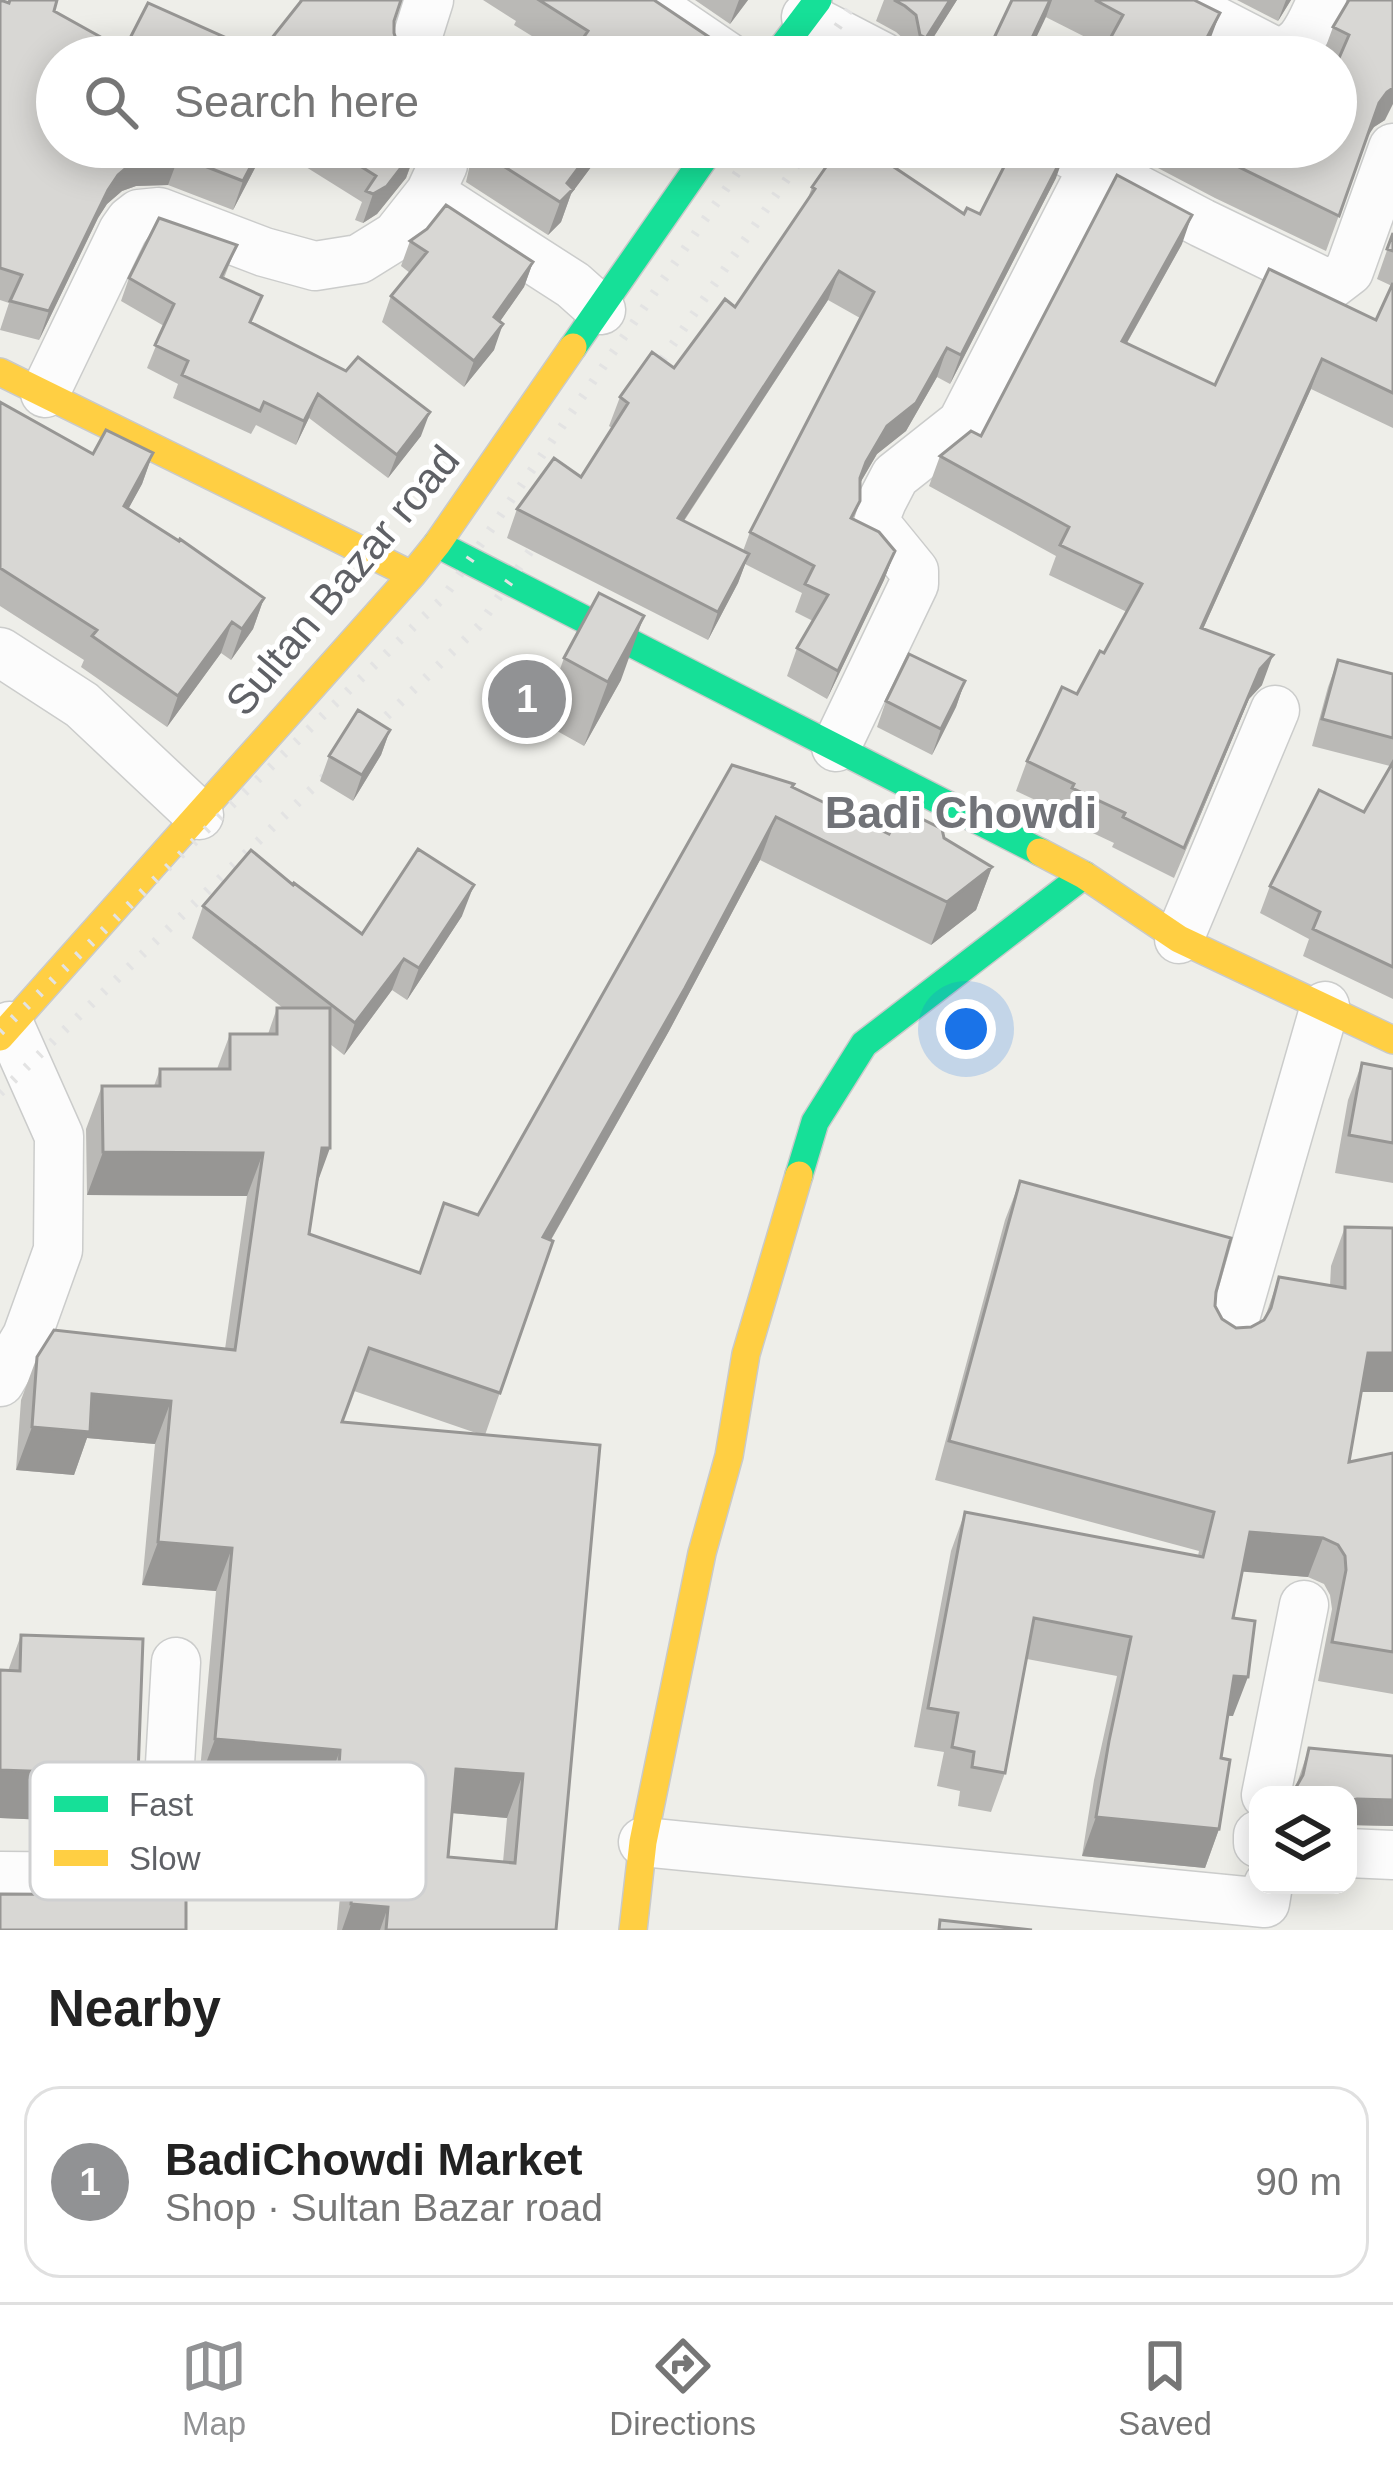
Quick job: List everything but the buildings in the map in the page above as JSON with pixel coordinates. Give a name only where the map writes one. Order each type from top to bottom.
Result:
[{"type":"street","points":[[418,36],[429,0]]},
{"type":"street","points":[[644,0],[697,36]]},
{"type":"street","points":[[1175,0],[1245,36]]},
{"type":"street","points":[[1301,36],[1322,0]]},
{"type":"street","points":[[791,36],[812,8],[853,36]]},
{"type":"street","points":[[1098,168],[1202,224],[1332,284],[1349,271],[1393,148]]},
{"type":"street","name":"Sultan Bazar road","points":[[5,1032],[437,544],[698,168]]},
{"type":"street","points":[[836,747],[914,584],[914,571],[879,528],[876,517],[882,501],[896,476],[962,423],[1071,168]]},
{"type":"street","points":[[45,393],[123,231],[139,214],[159,212],[315,266],[359,259],[396,236],[435,170],[601,310]]},
{"type":"street","points":[[0,372],[412,575]]},
{"type":"street","points":[[437,544],[1084,875],[1180,939],[1393,1040]]},
{"type":"street","points":[[0,652],[82,706],[199,815]]},
{"type":"street","points":[[1180,939],[1275,710]]},
{"type":"street","points":[[633,1930],[643,1842],[702,1553],[729,1456],[746,1354],[815,1122],[864,1044],[1084,875]]},
{"type":"street","points":[[1229,1339],[1324,1006]]},
{"type":"street","points":[[0,1382],[27,1336],[58,1250],[59,1136],[5,1032]]},
{"type":"street","points":[[1268,1786],[1304,1606]]},
{"type":"street","points":[[170,1762],[176,1662]]},
{"type":"street","points":[[643,1842],[1265,1906]]},
{"type":"street","points":[[1357,1854],[1393,1856]]},
{"type":"street","points":[[0,1876],[30,1876]]},
{"type":"railway","points":[[831,36],[856,0]]},
{"type":"railway","points":[[885,36],[910,0]]},
{"type":"railway","points":[[0,1032],[444,597],[740,168]]},
{"type":"railway","points":[[642,389],[795,168]]},
{"type":"railway","points":[[0,1093],[479,626],[550,522]]},
{"type":"traffic: fast","points":[[791,36],[818,0]]},
{"type":"traffic: fast","points":[[573,347],[697,168]]},
{"type":"traffic: fast","points":[[437,544],[1040,852]]},
{"type":"traffic: fast","points":[[799,1175],[815,1122],[864,1044],[1084,875]]},
{"type":"traffic: slow","points":[[0,1037],[412,575],[573,347]]},
{"type":"traffic: slow","points":[[0,372],[412,575]]},
{"type":"traffic: slow","points":[[1040,852],[1084,875],[1179,939],[1393,1040]]},
{"type":"traffic: slow","points":[[633,1930],[643,1842],[702,1553],[729,1456],[746,1354],[799,1175]]},
{"type":"place","name":"BadiChowdi Market","points":[[527,699]]},
{"type":"district","name":"Badi Chowdi","points":[[961,812]]}]
